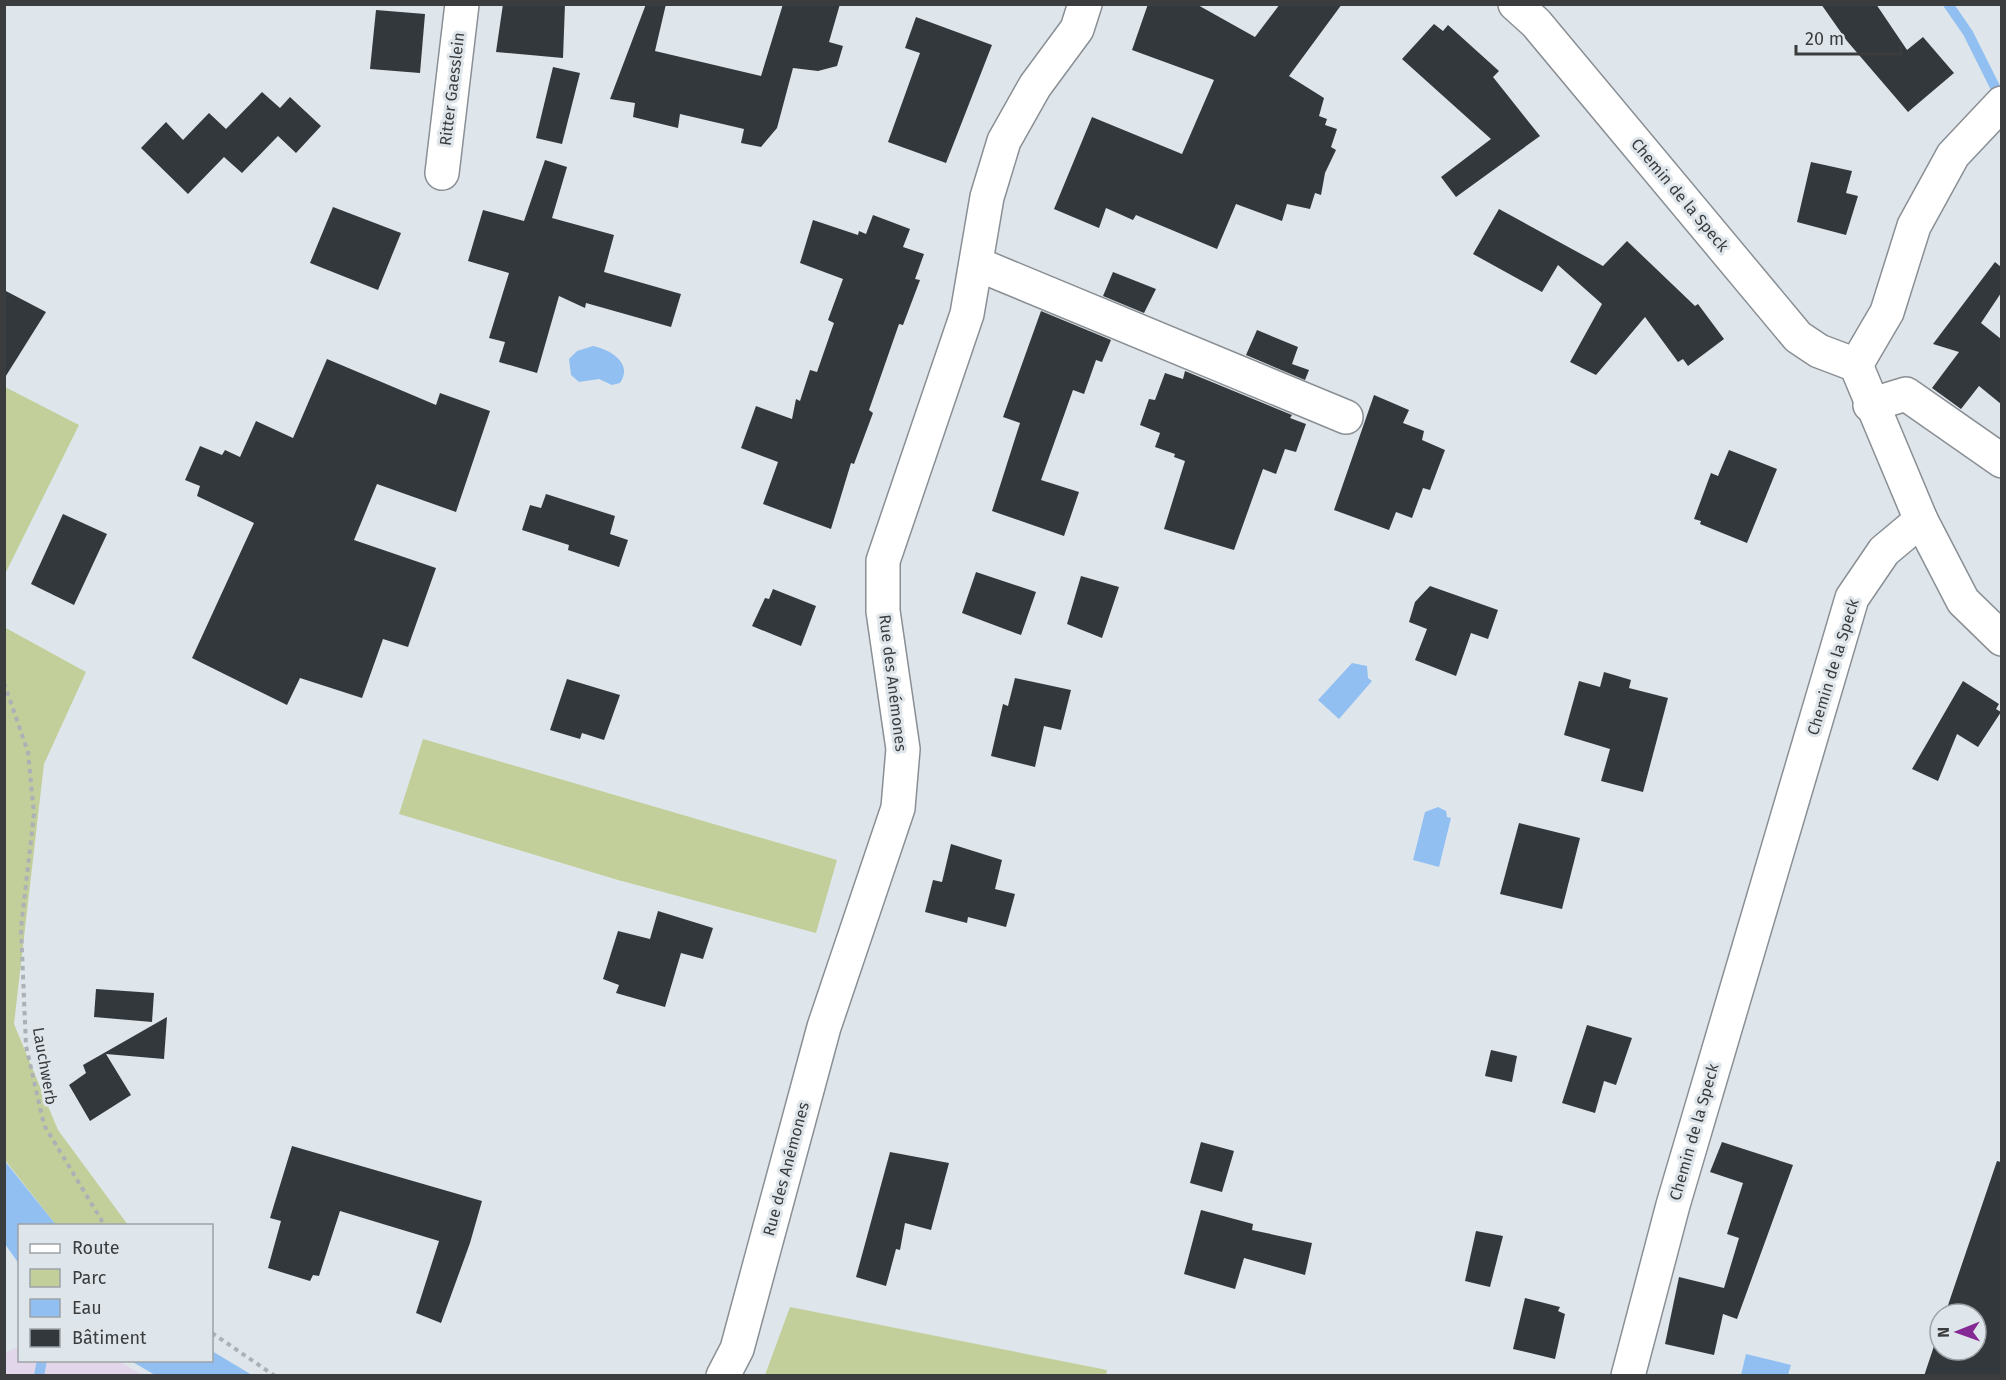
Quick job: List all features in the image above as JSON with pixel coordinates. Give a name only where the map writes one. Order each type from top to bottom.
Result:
[{"type":"street","name":"Ritter Gaesslein","points":[[442,173],[462,4]]},
{"type":"street","name":"Rue des Anémones","points":[[723,1376],[737,1349],[824,1028],[898,808],[903,749],[883,611],[883,561],[967,314],[987,197],[1004,141],[1035,86],[1077,29],[1085,4]]},
{"type":"street","name":"Chemin de la Speck","points":[[1515,4],[1536,23],[1798,337],[1819,351],[1856,365]]},
{"type":"street","points":[[2001,104],[1953,155],[1914,226],[1887,312],[1856,365],[1870,405],[1921,520],[1964,602],[2001,639]]},
{"type":"street","points":[[977,264],[1346,417]]},
{"type":"street","points":[[1870,405],[1906,394],[2001,461]]},
{"type":"street","name":"Chemin de la Speck","points":[[1628,1376],[1672,1204],[1852,598],[1884,551],[1921,520]]},
{"type":"path","name":"Lauchwerb","points":[[4,683],[28,752],[34,814],[21,928],[26,1046],[44,1125],[104,1224]]},
{"type":"path","points":[[213,1334],[275,1376]]},
{"type":"shaded area","points":[[18,1346],[18,1362],[120,1362],[143,1375],[5,1375],[5,1353]]},
{"type":"green space","points":[[5,387],[79,425],[5,574]]},
{"type":"green space","points":[[4,627],[86,672],[44,764],[14,1024],[58,1130],[127,1224],[55,1224],[5,1160]]},
{"type":"green space","points":[[423,739],[837,860],[816,933],[618,880],[399,814]]},
{"type":"green space","points":[[790,1307],[1107,1370],[1106,1375],[765,1375]]},
{"type":"water","points":[[593,346],[606,350],[618,358],[624,370],[620,383],[612,385],[599,379],[579,382],[571,375],[569,359],[577,351]]},
{"type":"water","points":[[1352,663],[1367,666],[1368,678],[1372,681],[1339,719],[1318,700]]},
{"type":"water","points":[[1438,807],[1446,811],[1447,817],[1451,818],[1439,867],[1413,860],[1425,812]]},
{"type":"water","points":[[4,1160],[55,1224],[18,1224],[18,1263],[5,1244]]},
{"type":"water","points":[[213,1352],[252,1375],[155,1375],[133,1362],[213,1362]]},
{"type":"water","points":[[1746,1354],[1791,1365],[1788,1375],[1741,1375]]},
{"type":"building","points":[[503,4],[565,4],[563,58],[496,52]]},
{"type":"building","points":[[646,4],[666,4],[655,51],[761,76],[783,4],[840,4],[829,42],[843,46],[837,66],[818,71],[793,68],[777,128],[761,147],[741,143],[744,129],[680,114],[678,128],[633,117],[635,103],[610,99]]},
{"type":"building","points":[[1148,4],[1196,4],[1255,37],[1280,4],[1342,4],[1289,76],[1324,98],[1319,116],[1327,119],[1325,125],[1337,129],[1331,147],[1336,150],[1325,173],[1321,195],[1315,193],[1310,209],[1287,204],[1282,221],[1236,204],[1217,249],[1136,215],[1133,220],[1106,208],[1099,228],[1054,209],[1092,117],[1182,154],[1214,80],[1132,50]]},
{"type":"building","points":[[1821,4],[1876,4],[1907,50],[1923,37],[1954,73],[1908,112],[1847,41]]},
{"type":"building","points":[[376,10],[425,14],[420,73],[370,69]]},
{"type":"building","points":[[916,17],[992,45],[946,163],[888,142],[920,53],[905,48]]},
{"type":"building","points":[[1434,24],[1443,31],[1448,25],[1499,71],[1493,77],[1540,136],[1456,197],[1441,177],[1491,139],[1402,59]]},
{"type":"building","points":[[553,67],[580,73],[562,144],[536,138]]},
{"type":"building","points":[[262,92],[280,108],[290,97],[321,126],[296,153],[278,136],[242,173],[224,157],[188,194],[141,148],[166,122],[183,140],[209,113],[226,129]]},
{"type":"building","points":[[545,160],[567,167],[552,218],[614,235],[604,272],[681,294],[671,327],[586,303],[585,308],[559,296],[537,373],[499,362],[505,342],[489,338],[509,273],[468,261],[483,210],[524,221]]},
{"type":"building","points":[[1811,162],[1852,171],[1846,193],[1858,196],[1846,235],[1797,222]]},
{"type":"building","points":[[333,207],[401,233],[378,290],[310,263]]},
{"type":"building","points":[[1499,209],[1603,266],[1627,241],[1695,306],[1698,304],[1724,339],[1688,366],[1683,359],[1678,362],[1645,317],[1596,375],[1570,362],[1602,304],[1558,265],[1542,292],[1473,254]]},
{"type":"building","points":[[873,215],[910,229],[903,247],[924,254],[915,279],[920,280],[903,325],[899,324],[869,410],[873,413],[854,464],[851,463],[831,529],[763,504],[778,462],[741,448],[756,406],[792,419],[796,399],[800,401],[810,370],[817,372],[834,323],[828,320],[843,279],[800,263],[813,220],[858,235],[859,231],[866,234]]},
{"type":"building","points":[[1995,262],[2001,267],[2001,293],[1981,323],[2001,339],[2001,404],[1979,386],[1961,409],[1932,388],[1959,352],[1933,344]]},
{"type":"building","points":[[1113,272],[1156,289],[1144,313],[1103,296]]},
{"type":"building","points":[[4,290],[46,312],[4,379]]},
{"type":"building","points":[[1041,311],[1111,340],[1102,362],[1096,360],[1084,394],[1073,390],[1041,480],[1079,492],[1064,536],[992,511],[1020,423],[1003,417]]},
{"type":"building","points":[[1257,330],[1298,347],[1292,364],[1309,370],[1305,380],[1246,355]]},
{"type":"building","points":[[327,359],[436,405],[440,393],[490,411],[456,512],[377,484],[354,540],[436,568],[408,647],[383,639],[362,698],[300,678],[287,705],[192,658],[254,523],[197,496],[200,486],[185,480],[200,446],[222,455],[225,450],[240,457],[256,421],[293,438]]},
{"type":"building","points":[[1185,371],[1292,415],[1290,418],[1306,424],[1296,452],[1285,449],[1276,474],[1263,469],[1234,550],[1164,529],[1185,461],[1174,457],[1175,454],[1155,447],[1160,433],[1140,425],[1149,399],[1155,400],[1165,373],[1183,379]]},
{"type":"building","points":[[1374,395],[1409,410],[1403,423],[1424,431],[1422,440],[1445,450],[1430,490],[1423,488],[1412,518],[1396,512],[1389,530],[1334,510]]},
{"type":"building","points":[[1729,450],[1777,469],[1747,543],[1700,524],[1701,521],[1694,519],[1711,473],[1718,476]]},
{"type":"building","points":[[546,494],[615,516],[610,534],[628,540],[619,567],[568,550],[569,545],[522,530],[530,505],[541,508]]},
{"type":"building","points":[[63,514],[107,534],[74,605],[31,584]]},
{"type":"building","points":[[976,572],[1036,592],[1021,635],[962,613]]},
{"type":"building","points":[[1081,576],[1119,587],[1102,638],[1067,624]]},
{"type":"building","points":[[1430,586],[1498,610],[1488,639],[1471,633],[1456,676],[1415,660],[1427,629],[1409,622],[1415,602]]},
{"type":"building","points":[[773,589],[816,606],[801,646],[752,626],[765,598],[769,599]]},
{"type":"building","points":[[1604,672],[1631,680],[1629,688],[1668,698],[1643,792],[1601,781],[1610,749],[1564,735],[1579,681],[1600,687]]},
{"type":"building","points":[[1015,678],[1071,690],[1061,730],[1044,726],[1035,767],[991,756],[1003,704],[1008,706]]},
{"type":"building","points":[[567,679],[620,695],[604,740],[582,733],[580,739],[550,730]]},
{"type":"building","points":[[1963,681],[1999,704],[1996,709],[2001,712],[1978,747],[1957,734],[1938,781],[1912,769]]},
{"type":"building","points":[[1519,823],[1580,838],[1562,909],[1500,894]]},
{"type":"building","points":[[951,844],[1002,860],[995,889],[1015,894],[1006,927],[968,917],[967,923],[925,912],[933,880],[942,882]]},
{"type":"building","points":[[658,911],[713,928],[703,959],[681,953],[665,1007],[616,993],[619,985],[603,979],[618,931],[650,939]]},
{"type":"building","points":[[96,989],[154,993],[152,1022],[94,1017]]},
{"type":"building","points":[[167,1017],[164,1059],[106,1054],[131,1095],[90,1121],[69,1085],[86,1073],[83,1065]]},
{"type":"building","points":[[1587,1025],[1632,1038],[1616,1085],[1604,1081],[1595,1113],[1562,1103]]},
{"type":"building","points":[[1491,1050],[1517,1056],[1512,1082],[1485,1076]]},
{"type":"building","points":[[1201,1142],[1234,1151],[1222,1192],[1190,1183]]},
{"type":"building","points":[[1722,1142],[1793,1165],[1737,1319],[1723,1314],[1714,1355],[1665,1344],[1679,1277],[1724,1288],[1739,1238],[1727,1234],[1743,1183],[1710,1172]]},
{"type":"building","points":[[292,1146],[482,1201],[470,1243],[441,1323],[416,1313],[439,1241],[340,1211],[319,1276],[313,1275],[310,1281],[268,1268],[281,1221],[270,1218]]},
{"type":"building","points":[[890,1152],[949,1163],[931,1230],[905,1223],[900,1250],[896,1249],[886,1286],[856,1277]]},
{"type":"building","points":[[1997,1161],[2001,1162],[2001,1376],[1924,1376],[1929,1362],[1988,1362],[1988,1302],[1949,1302]]},
{"type":"building","points":[[1201,1210],[1253,1224],[1252,1230],[1312,1243],[1305,1275],[1244,1258],[1235,1289],[1184,1274]]},
{"type":"building","points":[[1476,1231],[1503,1236],[1490,1287],[1465,1281]]},
{"type":"building","points":[[1525,1298],[1560,1307],[1558,1311],[1565,1314],[1555,1359],[1513,1349]]},
{"type":"waterway","points":[[1948,4],[1968,33],[1995,87]]},
{"type":"waterway","points":[[39,1376],[42,1362]]}]
